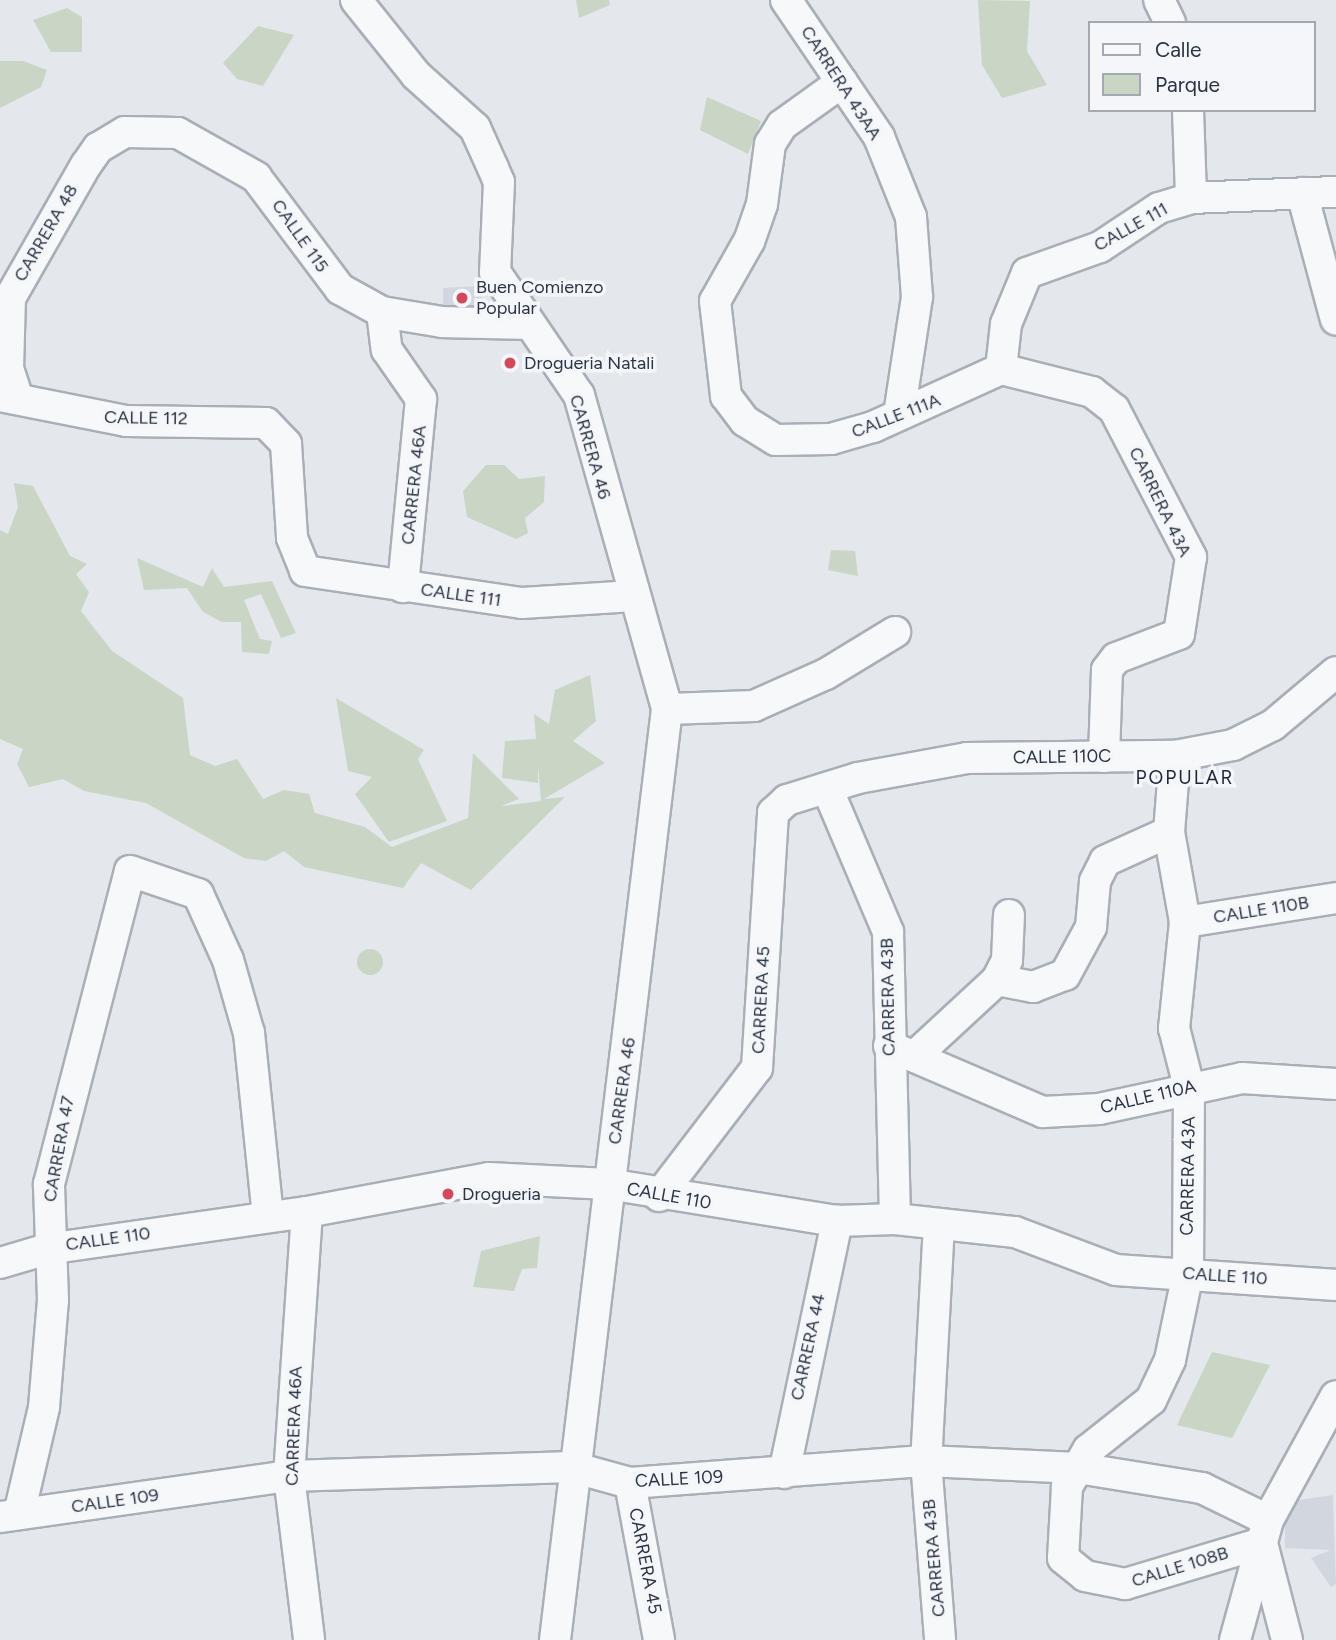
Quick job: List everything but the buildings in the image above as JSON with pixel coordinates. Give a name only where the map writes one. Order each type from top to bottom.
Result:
[{"type":"street","name":"CARRERA 46","points":[[356,0],[415,75],[475,128],[499,182],[495,272],[527,324],[579,394],[667,709],[572,1467],[555,1640]]},
{"type":"street","name":"CARRERA 43AA","points":[[786,0],[879,137],[911,217],[917,296],[899,415]]},
{"type":"street","points":[[1159,0],[1169,21]]},
{"type":"street","name":"CALLE 111A","points":[[842,82],[782,125],[770,144],[754,229],[715,301],[726,396],[745,421],[776,440],[831,439],[899,415],[1001,369]]},
{"type":"street","points":[[1188,112],[1191,198]]},
{"type":"street","name":"CALLE 115","points":[[125,132],[178,133],[256,177],[332,281],[382,312],[442,322],[527,324]]},
{"type":"street","name":"CARRERA 48","points":[[8,396],[10,298],[97,148],[125,132]]},
{"type":"street","name":"CALLE 111","points":[[1001,369],[1006,324],[1027,272],[1100,247],[1159,208],[1191,198],[1336,191]]},
{"type":"street","points":[[1302,193],[1336,320]]},
{"type":"street","name":"CARRERA 46A","points":[[382,312],[387,350],[421,399],[403,587]]},
{"type":"street","name":"CARRERA 43A","points":[[1001,369],[1092,392],[1114,409],[1191,557],[1179,634],[1116,658],[1107,670],[1104,757]]},
{"type":"street","name":"CALLE 112","points":[[8,396],[61,413],[126,421],[266,423],[286,444],[295,558]]},
{"type":"street","name":"CALLE 111","points":[[295,558],[305,570],[522,603],[634,596]]},
{"type":"street","points":[[667,709],[754,706],[826,674],[895,632]]},
{"type":"street","name":"CALLE 110C","points":[[773,813],[787,800],[827,788],[967,758],[1175,756],[1233,745],[1273,725],[1336,673]]},
{"type":"street","name":"CARRERA 43A","points":[[1063,1558],[1060,1521],[1077,1468],[1088,1450],[1151,1401],[1170,1360],[1188,1273],[1189,1087],[1174,1028],[1185,922],[1169,832],[1175,756]]},
{"type":"street","name":"CARRERA 43B","points":[[827,788],[888,932],[903,1050],[895,1219]]},
{"type":"street","name":"CARRERA 45","points":[[659,1196],[757,1068],[773,813]]},
{"type":"street","points":[[997,980],[1033,988],[1065,975],[1091,927],[1095,881],[1105,861],[1169,832]]},
{"type":"street","name":"CARRERA 47","points":[[9,1516],[44,1406],[53,1300],[47,1248],[49,1184],[130,871],[198,894],[228,960],[249,1033],[268,1216]]},
{"type":"street","name":"CALLE 110B","points":[[1185,922],[1336,898]]},
{"type":"street","points":[[903,1050],[997,980],[1007,960],[1009,915]]},
{"type":"street","name":"CALLE 110A","points":[[903,1050],[1043,1112],[1099,1110],[1189,1087],[1242,1078],[1336,1084]]},
{"type":"street","name":"CALLE 110","points":[[0,1263],[47,1248],[307,1212],[489,1178],[608,1185],[659,1196],[837,1222],[895,1219],[1015,1232],[1116,1270],[1336,1285]]},
{"type":"street","name":"CARRERA 46A","points":[[307,1212],[289,1476],[309,1640]]},
{"type":"street","name":"CARRERA 44","points":[[784,1474],[837,1222]]},
{"type":"street","name":"CARRERA 43B","points":[[939,1223],[926,1461],[940,1640]]},
{"type":"street","points":[[1235,1640],[1265,1532],[1336,1396]]},
{"type":"street","name":"CALLE 109","points":[[9,1516],[289,1476],[572,1467],[630,1483],[784,1474],[926,1461],[1077,1468],[1202,1488],[1265,1532]]},
{"type":"street","name":"CARRERA 45","points":[[630,1483],[659,1640]]},
{"type":"street","points":[[1265,1532],[1287,1640]]},
{"type":"street","name":"CALLE 108B","points":[[1063,1558],[1085,1576],[1125,1584],[1265,1532]]},
{"type":"shaded area","name":"Buen Comienzo Popular","points":[[481,286],[483,309],[443,315],[443,288]]},
{"type":"shaded area","points":[[1333,1495],[1336,1584],[1331,1587],[1311,1558],[1331,1550],[1285,1548],[1285,1502]]},
{"type":"green space","points":[[576,0],[609,0],[610,5],[579,18]]},
{"type":"green space","points":[[978,0],[1030,1],[1027,51],[1047,85],[1002,98],[982,65]]},
{"type":"green space","points":[[67,8],[82,17],[82,52],[51,52],[33,20]]},
{"type":"green space","points":[[258,26],[294,35],[263,86],[237,79],[223,63]]},
{"type":"green space","points":[[0,61],[23,61],[47,70],[41,87],[0,108]]},
{"type":"green space","points":[[707,97],[761,121],[748,154],[700,130]]},
{"type":"green space","points":[[486,465],[504,465],[519,479],[545,476],[544,502],[525,518],[528,533],[516,539],[467,517],[463,491]]},
{"type":"green space","points":[[14,483],[33,486],[70,556],[87,564],[76,574],[89,592],[81,611],[112,651],[183,698],[190,755],[215,766],[237,759],[263,799],[284,790],[309,794],[315,813],[365,827],[392,847],[468,818],[473,753],[519,799],[501,806],[541,801],[538,765],[538,783],[502,778],[505,741],[536,739],[534,714],[549,724],[555,690],[590,675],[596,721],[573,741],[605,763],[544,799],[565,797],[471,890],[421,863],[403,888],[304,867],[284,851],[266,861],[244,858],[146,803],[84,791],[63,779],[29,787],[17,764],[23,749],[0,739],[0,530],[8,534],[18,507]]},
{"type":"green space","points":[[831,550],[855,551],[858,576],[828,570]]},
{"type":"green space","points":[[137,558],[203,587],[212,568],[224,587],[272,581],[296,633],[281,638],[261,594],[244,600],[260,639],[272,641],[269,654],[242,652],[241,622],[222,622],[203,612],[187,588],[144,590]]},
{"type":"green space","points":[[336,698],[424,750],[418,759],[447,821],[389,842],[355,794],[372,777],[348,771]]},
{"type":"green space","points":[[370,949],[379,953],[383,962],[379,971],[370,975],[361,971],[357,962],[361,953]]},
{"type":"green space","points":[[540,1236],[537,1268],[522,1269],[514,1291],[473,1287],[481,1251]]},
{"type":"green space","points":[[1212,1352],[1270,1365],[1232,1438],[1177,1425]]},
{"type":"place","name":"Buen Comienzo Popular","points":[[462,298]]},
{"type":"place","name":"Drogueria Natali","points":[[510,363]]},
{"type":"place","name":"Drogueria","points":[[448,1194]]},
{"type":"district","name":"POPULAR","points":[[1185,778]]}]
